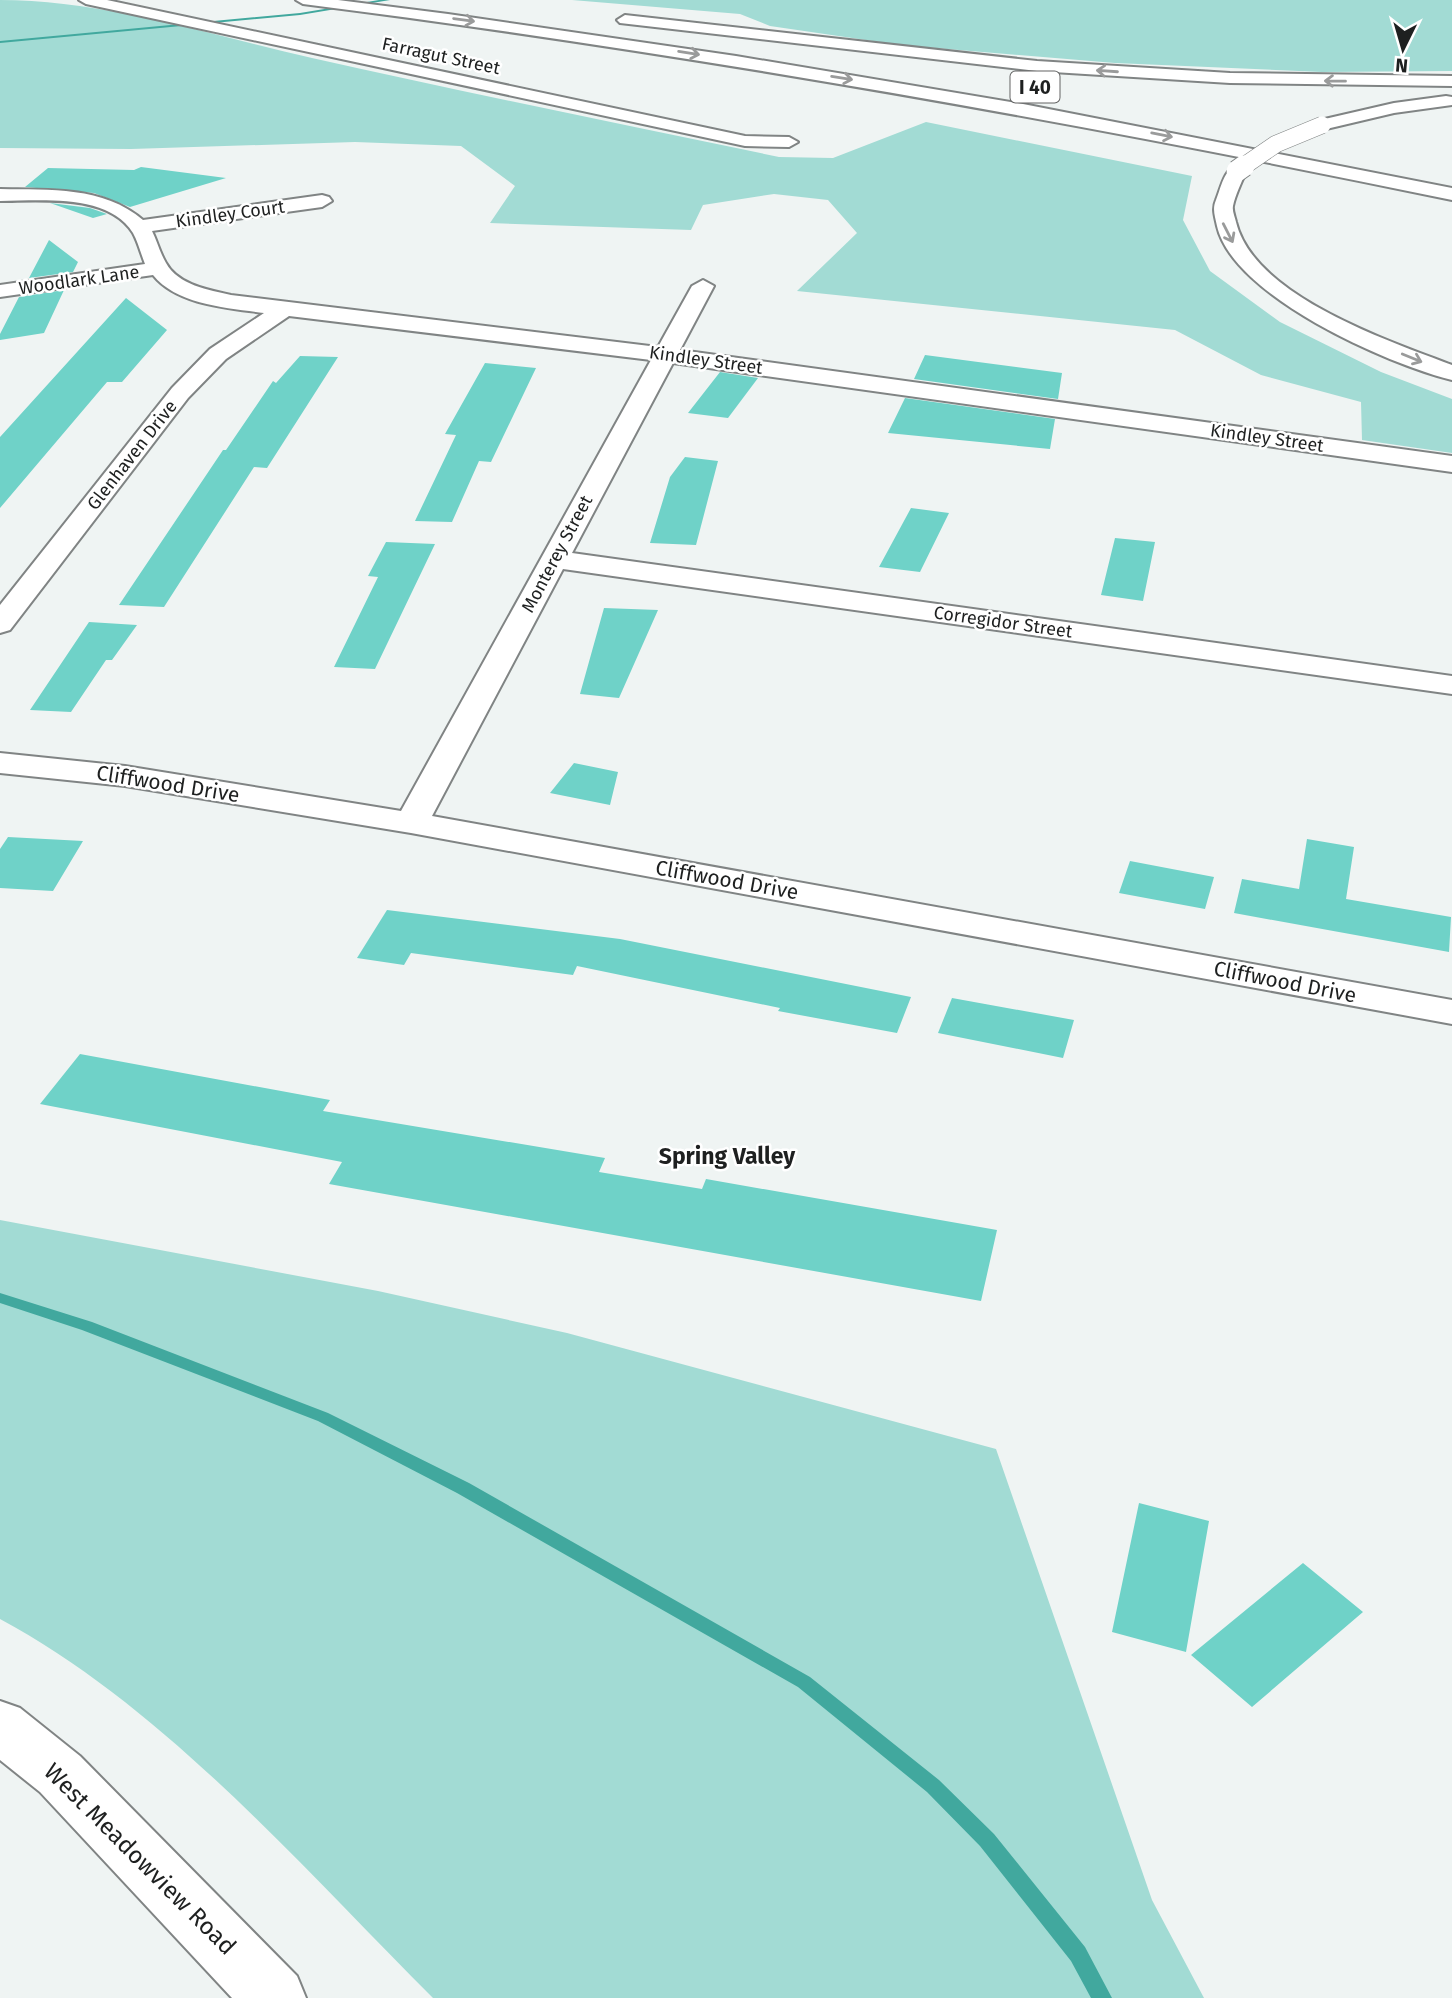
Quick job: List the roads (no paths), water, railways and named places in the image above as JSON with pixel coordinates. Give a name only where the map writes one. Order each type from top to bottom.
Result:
[{"type":"main road","name":"Farragut Street","points":[[86,0],[745,141],[789,142]]},
{"type":"main road","name":"I 40","points":[[305,0],[847,78],[1051,114],[1452,194]]},
{"type":"main road","name":"I 40","points":[[985,78],[609,18],[1037,66],[1230,78],[1452,82]]},
{"type":"main road","points":[[1452,100],[1394,108],[1321,134],[1276,144],[1237,171],[1227,185],[1221,216],[1225,230],[1252,269],[1305,308],[1338,326],[1452,373]]},
{"type":"main road","points":[[1269,131],[1321,134]]},
{"type":"main road","points":[[1388,181],[1401,192],[1452,206]]},
{"type":"main road","points":[[0,195],[88,200],[100,203],[139,227]]},
{"type":"main road","name":"Kindley Court","points":[[139,227],[322,201]]},
{"type":"main road","name":"Kindley Street","points":[[139,227],[158,268],[172,282],[194,293],[232,302],[665,355],[1452,464]]},
{"type":"main road","name":"Woodlark Lane","points":[[0,291],[158,268]]},
{"type":"main road","name":"Monterey Street","points":[[411,823],[702,286]]},
{"type":"main road","name":"Glenhaven Drive","points":[[0,624],[180,393],[218,354],[285,308]]},
{"type":"main road","name":"Corregidor Street","points":[[554,559],[1452,685]]},
{"type":"main road","name":"Cliffwood Drive","points":[[0,763],[125,776],[411,823],[1452,1012]]},
{"type":"main road","name":"West Meadowview Road","points":[[0,1726],[60,1774],[268,1994]]},
{"type":"waterway","points":[[0,42],[300,14],[388,0]]},
{"type":"waterway","points":[[0,1298],[87,1326],[323,1417],[463,1488],[804,1682],[933,1786],[987,1840],[1078,1954],[1102,1998]]},
{"type":"district","name":"Spring Valley","points":[[727,1156]]}]
